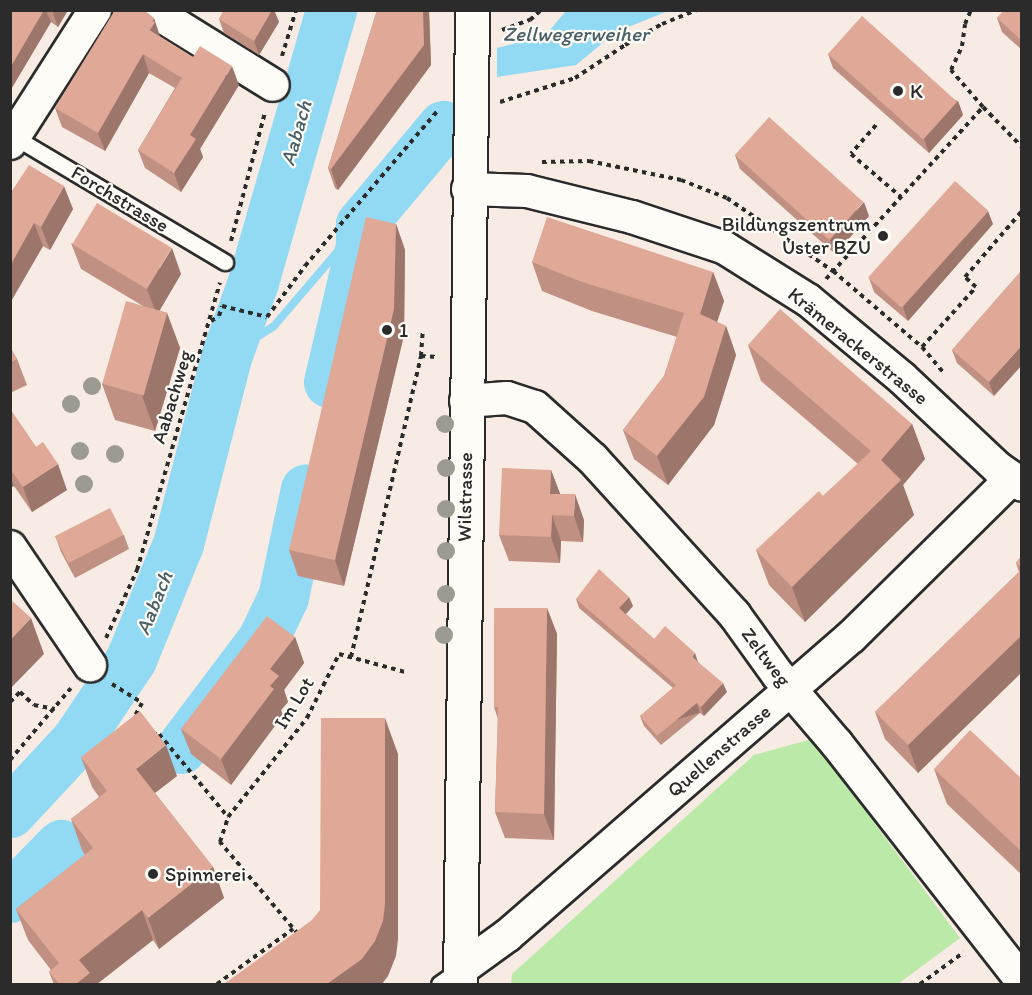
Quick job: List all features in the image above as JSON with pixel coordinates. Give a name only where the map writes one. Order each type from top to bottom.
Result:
[{"type":"street","name":"Forchstrasse","points":[[12,138],[95,10]]},
{"type":"street","points":[[152,10],[273,85]]},
{"type":"street","name":"Wilstrasse","points":[[453,979],[472,10]]},
{"type":"street","name":"Krämerackerstrasse","points":[[468,189],[526,191],[642,220],[724,248],[808,300],[902,378],[1017,481]]},
{"type":"street","name":"Zeltweg","points":[[466,401],[507,398],[535,407],[594,459],[734,614],[789,689],[837,744],[1022,981]]},
{"type":"street","name":"Quellenstrasse","points":[[453,979],[508,935],[851,637],[1017,481]]},
{"type":"street","points":[[10,547],[43,599],[51,605],[97,672]]},
{"type":"lane","name":"Forchstrasse","points":[[12,138],[225,262]]},
{"type":"path","name":"Aabachweg","points":[[10,760],[55,709],[97,672],[109,632],[136,570],[210,322],[273,85],[296,10]]},
{"type":"path","points":[[497,32],[530,20],[541,10]]},
{"type":"path","points":[[489,106],[575,78],[662,24],[696,10]]},
{"type":"path","points":[[970,10],[965,24],[962,46],[951,70],[1022,147]]},
{"type":"path","points":[[210,322],[219,316],[222,306],[267,317],[305,266],[443,106]]},
{"type":"path","points":[[808,300],[983,107]]},
{"type":"path","points":[[876,125],[851,154],[901,197]]},
{"type":"path","points":[[531,162],[589,161],[681,180],[727,198],[833,271],[922,347],[976,287],[965,277],[1022,211]]},
{"type":"path","points":[[405,672],[351,657],[420,356],[423,330]]},
{"type":"path","points":[[420,356],[438,357]]},
{"type":"path","name":"Im Lot","points":[[302,938],[220,842],[228,817],[307,718],[339,654],[351,657]]},
{"type":"path","points":[[97,672],[142,703],[136,714],[141,721]]},
{"type":"path","points":[[10,702],[20,692],[34,705],[55,709]]},
{"type":"path","points":[[147,727],[152,734],[159,734],[228,817]]},
{"type":"path","points":[[217,984],[293,928]]},
{"type":"path","points":[[920,984],[986,935]]},
{"type":"green space","points":[[812,739],[960,938],[898,984],[511,984],[512,974],[754,755]]},
{"type":"water","name":"Zellwegerweiher","points":[[566,11],[668,11],[616,32],[576,65],[497,77],[497,48],[536,38],[549,31]]},
{"type":"building","points":[[13,10],[44,10],[10,68],[10,14]]},
{"type":"building","points":[[115,10],[144,10],[154,18],[152,21],[155,22],[150,30],[193,57],[200,46],[232,66],[190,135],[196,139],[174,173],[138,150],[182,78],[143,54],[98,133],[55,108]]},
{"type":"building","points":[[224,10],[272,10],[254,41],[219,19]]},
{"type":"building","points":[[377,10],[423,10],[424,45],[331,169],[328,168]]},
{"type":"building","points":[[1004,10],[1022,10],[1022,41],[997,18]]},
{"type":"building","name":"K","points":[[862,16],[957,102],[923,140],[828,54]]},
{"type":"building","points":[[769,117],[863,202],[829,240],[735,155]]},
{"type":"building","points":[[29,165],[64,186],[41,227],[34,223],[10,266],[10,194]]},
{"type":"building","points":[[955,181],[988,211],[901,308],[868,278]]},
{"type":"building","points":[[97,203],[172,248],[147,289],[72,244]]},
{"type":"building","points":[[366,217],[396,224],[394,309],[335,560],[289,550]]},
{"type":"building","points":[[547,217],[713,272],[700,314],[726,326],[704,397],[657,456],[623,430],[664,376],[684,313],[582,282],[532,262]]},
{"type":"building","points":[[1022,270],[1022,345],[989,382],[952,350]]},
{"type":"building","points":[[126,301],[167,313],[144,396],[102,384]]},
{"type":"building","points":[[780,309],[912,424],[881,460],[901,480],[792,587],[756,550],[819,491],[823,496],[871,451],[748,345]]},
{"type":"building","points":[[10,347],[17,359],[10,363]]},
{"type":"building","points":[[10,409],[36,447],[43,442],[58,464],[23,487],[10,469]]},
{"type":"building","points":[[502,468],[551,470],[550,494],[575,494],[574,516],[552,515],[551,537],[499,535]]},
{"type":"building","points":[[110,508],[124,535],[68,563],[55,536]]},
{"type":"building","points":[[1022,555],[1022,568],[1016,563]]},
{"type":"building","points":[[599,569],[629,597],[619,608],[654,639],[665,626],[695,653],[692,657],[723,683],[701,707],[697,703],[657,736],[640,716],[676,685],[576,599]]},
{"type":"building","points":[[1022,569],[1022,635],[908,745],[875,712]]},
{"type":"building","points":[[10,599],[31,618],[10,640]]},
{"type":"building","points":[[494,608],[547,608],[544,814],[495,812],[498,707],[494,707]]},
{"type":"building","points":[[267,616],[295,637],[270,669],[279,676],[270,686],[274,689],[221,759],[181,729]]},
{"type":"building","points":[[140,711],[166,745],[136,769],[213,867],[148,918],[142,910],[79,960],[90,973],[76,984],[59,984],[49,972],[59,963],[16,909],[93,848],[71,819],[107,791],[81,757]]},
{"type":"building","points":[[321,718],[385,718],[385,904],[383,921],[375,941],[362,959],[327,984],[224,984],[312,920],[320,910]]},
{"type":"building","points":[[970,730],[1022,779],[1022,852],[934,769]]},
{"type":"waterway","name":"Aabach","points":[[10,812],[76,741],[131,659],[178,544],[226,357],[253,282],[331,10]]},
{"type":"waterway","points":[[329,382],[361,246],[361,224],[443,126]]},
{"type":"waterway","name":"Aabach","points":[[226,357],[274,326],[361,224]]},
{"type":"waterway","points":[[181,748],[263,639],[283,597],[306,489]]},
{"type":"waterway","points":[[10,897],[61,845]]},
{"type":"place","name":"K","points":[[898,91]]},
{"type":"place","name":"Bildungszentrum Uster BZU","points":[[883,236]]},
{"type":"place","name":"1","points":[[387,330]]},
{"type":"place","name":"Spinnerei","points":[[153,874]]}]
